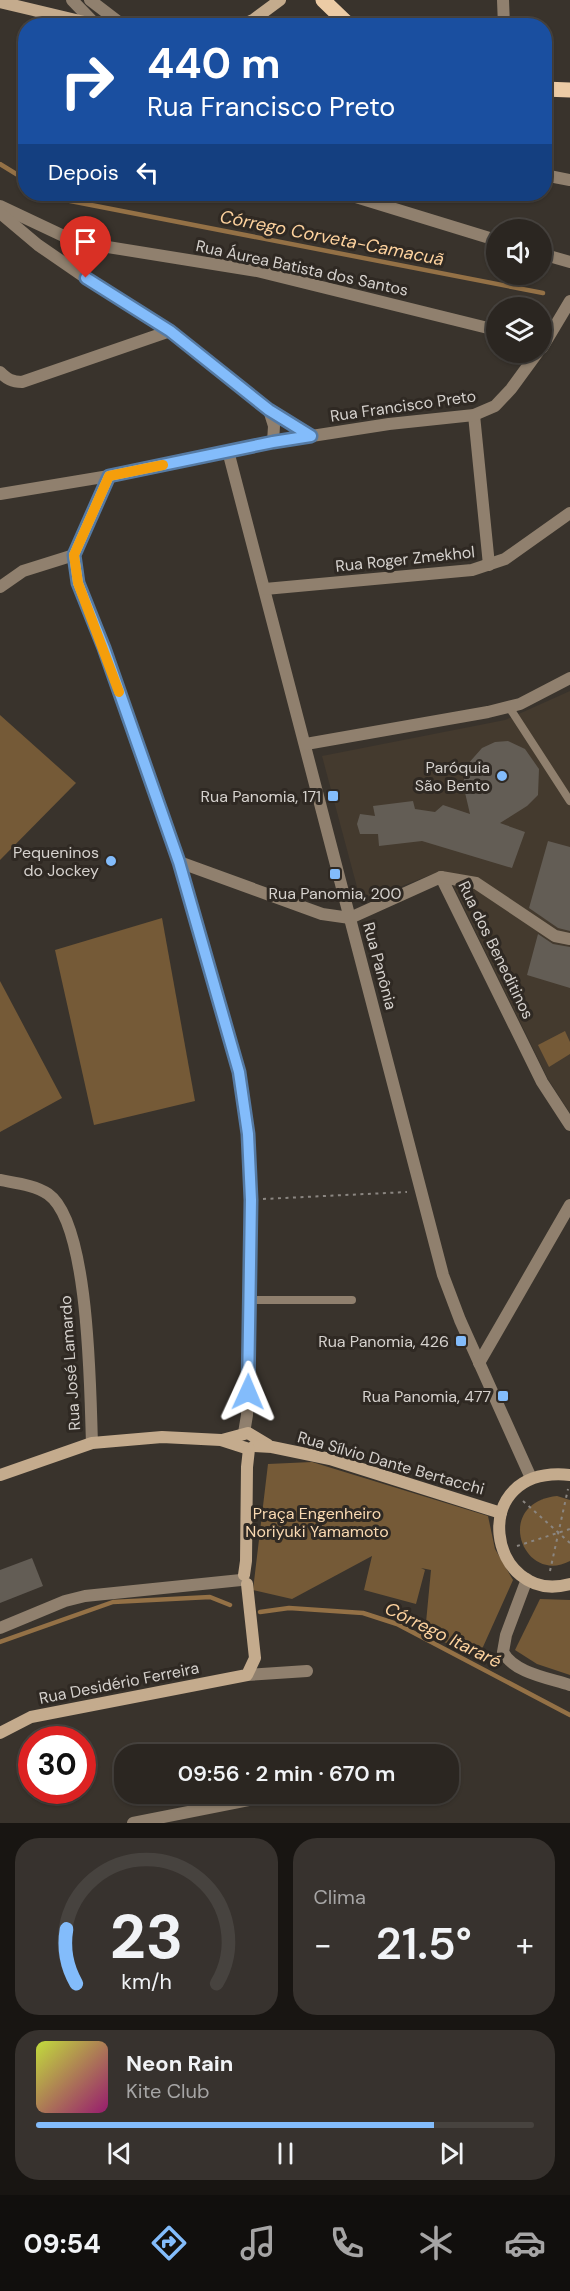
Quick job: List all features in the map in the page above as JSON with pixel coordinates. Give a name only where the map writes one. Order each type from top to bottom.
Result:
[{"type":"main road","points":[[323,0],[342,18]]},
{"type":"main road","points":[[552,89],[570,90]]},
{"type":"street","points":[[35,10],[44,0]]},
{"type":"street","points":[[72,0],[91,18]]},
{"type":"street","points":[[90,0],[114,18]]},
{"type":"street","points":[[256,18],[280,0]]},
{"type":"street","points":[[503,0],[504,18]]},
{"type":"street","points":[[0,2],[69,18]]},
{"type":"street","points":[[552,177],[570,180]]},
{"type":"street","points":[[369,201],[486,237]]},
{"type":"street","name":"Rua Áurea Batista dos Santos","points":[[0,206],[72,240],[257,272],[486,328]]},
{"type":"street","points":[[0,213],[38,245],[170,331],[269,410],[311,436]]},
{"type":"street","points":[[552,257],[570,262]]},
{"type":"street","points":[[552,330],[570,301]]},
{"type":"street","points":[[0,372],[7,379],[22,382],[170,331]]},
{"type":"street","name":"Rua Francisco Preto","points":[[0,494],[109,476],[273,442],[389,424],[474,415],[495,406],[530,363]]},
{"type":"street","points":[[269,410],[274,426],[273,442]]},
{"type":"street","points":[[474,415],[489,566]]},
{"type":"street","points":[[274,426],[295,426]]},
{"type":"street","name":"Rua Panônia","points":[[228,452],[443,1275],[459,1320],[531,1478]]},
{"type":"street","points":[[109,476],[74,555],[78,583],[104,648],[179,862],[239,1072],[248,1134],[251,1200],[246,1581],[255,1658],[247,1675],[307,1671]]},
{"type":"street","name":"Rua Roger Zmekhol","points":[[265,590],[472,570],[489,566],[505,558],[570,513]]},
{"type":"street","points":[[0,588],[23,571],[74,555]]},
{"type":"street","points":[[306,744],[488,712],[520,704],[570,678]]},
{"type":"street","points":[[179,862],[322,914],[350,918]]},
{"type":"street","points":[[441,877],[476,883],[555,936],[570,939]]},
{"type":"street","name":"Rua dos Beneditinos","points":[[350,918],[441,877],[542,1082],[570,1125]]},
{"type":"street","name":"Rua José Lamardo","points":[[0,1180],[48,1193],[58,1203],[74,1243],[86,1312],[92,1443]]},
{"type":"street","points":[[479,1363],[570,1205]]},
{"type":"street","name":"Rua Sílvio Dante Bertacchi","points":[[0,1475],[92,1443],[162,1437],[247,1441],[330,1459],[501,1513]]},
{"type":"street","points":[[570,1474],[550,1473],[531,1478],[513,1492],[501,1513],[499,1528],[503,1550],[515,1570],[527,1579],[546,1586],[570,1584]]},
{"type":"street","points":[[527,1579],[506,1635],[503,1652],[511,1662],[522,1668],[570,1685]]},
{"type":"street","points":[[0,1628],[65,1601],[85,1596],[246,1581]]},
{"type":"street","name":"Rua Desidério Ferreira","points":[[0,1733],[31,1717],[247,1675]]},
{"type":"street","points":[[133,1823],[229,1804]]},
{"type":"lane","points":[[509,706],[570,801]]},
{"type":"lane","points":[[249,1300],[352,1300]]},
{"type":"path","points":[[251,1200],[421,1192]]},
{"type":"path","points":[[546,1586],[568,1489]]},
{"type":"path","points":[[513,1492],[570,1543]]},
{"type":"path","points":[[503,1550],[570,1529]]},
{"type":"shaded area","points":[[570,691],[570,1113],[548,1079],[448,875],[433,874],[361,902],[322,756],[505,720]]},
{"type":"green space","points":[[0,715],[76,783],[0,860]]},
{"type":"green space","points":[[162,918],[195,1101],[94,1125],[55,950]]},
{"type":"green space","points":[[0,981],[62,1098],[0,1132]]},
{"type":"green space","points":[[565,1031],[570,1042],[570,1054],[549,1067],[538,1045]]},
{"type":"green space","name":"Praça Engenheiro Noriyuki Yamamoto","points":[[312,1462],[488,1516],[495,1549],[513,1580],[478,1658],[425,1633],[431,1570],[421,1568],[425,1570],[416,1604],[364,1590],[372,1556],[292,1599],[253,1590],[268,1464]]},
{"type":"green space","points":[[557,1496],[570,1500],[570,1561],[553,1566],[539,1562],[528,1553],[522,1540],[520,1526],[525,1513],[537,1502]]},
{"type":"green space","points":[[540,1599],[570,1600],[570,1675],[537,1664],[515,1650]]},
{"type":"building","points":[[508,741],[525,749],[539,769],[538,795],[527,806],[500,823],[525,832],[512,868],[422,841],[379,846],[378,834],[360,834],[357,824],[360,814],[375,816],[373,806],[413,801],[415,809],[435,812],[443,805],[470,814],[463,784],[467,765],[482,748],[495,742]]},
{"type":"building","points":[[548,841],[570,847],[570,931],[558,928],[529,908]]},
{"type":"building","points":[[538,934],[553,944],[570,947],[570,988],[527,975]]},
{"type":"building","points":[[32,1558],[43,1586],[0,1603],[0,1570]]},
{"type":"waterway","name":"Córrego Corveta-Camacuã","points":[[0,164],[18,175]]},
{"type":"waterway","name":"Córrego Corveta-Camacuã","points":[[70,201],[543,293]]},
{"type":"waterway","name":"Córrego Itararé","points":[[0,1642],[113,1602],[210,1597],[230,1605]]},
{"type":"waterway","name":"Córrego Itararé","points":[[260,1612],[289,1608],[363,1613],[397,1624],[570,1715]]},
{"type":"slow traffic","points":[[119,692],[78,583],[74,555],[109,476],[163,465]]},
{"type":"place","name":"Paróquia São Bento","points":[[502,776]]},
{"type":"place","name":"Rua Panomia, 171","points":[[333,796]]},
{"type":"place","name":"Pequeninos do Jockey","points":[[111,861]]},
{"type":"place","name":"Rua Panomia, 200","points":[[335,874]]},
{"type":"place","name":"Rua Panomia, 426","points":[[461,1341]]},
{"type":"place","name":"Rua Panomia, 477","points":[[503,1396]]},
{"type":"route","points":[[86,278],[170,331],[269,410],[311,436],[109,476],[74,555],[78,583],[104,648],[179,862],[239,1072],[248,1134],[251,1200],[248,1392]]}]
